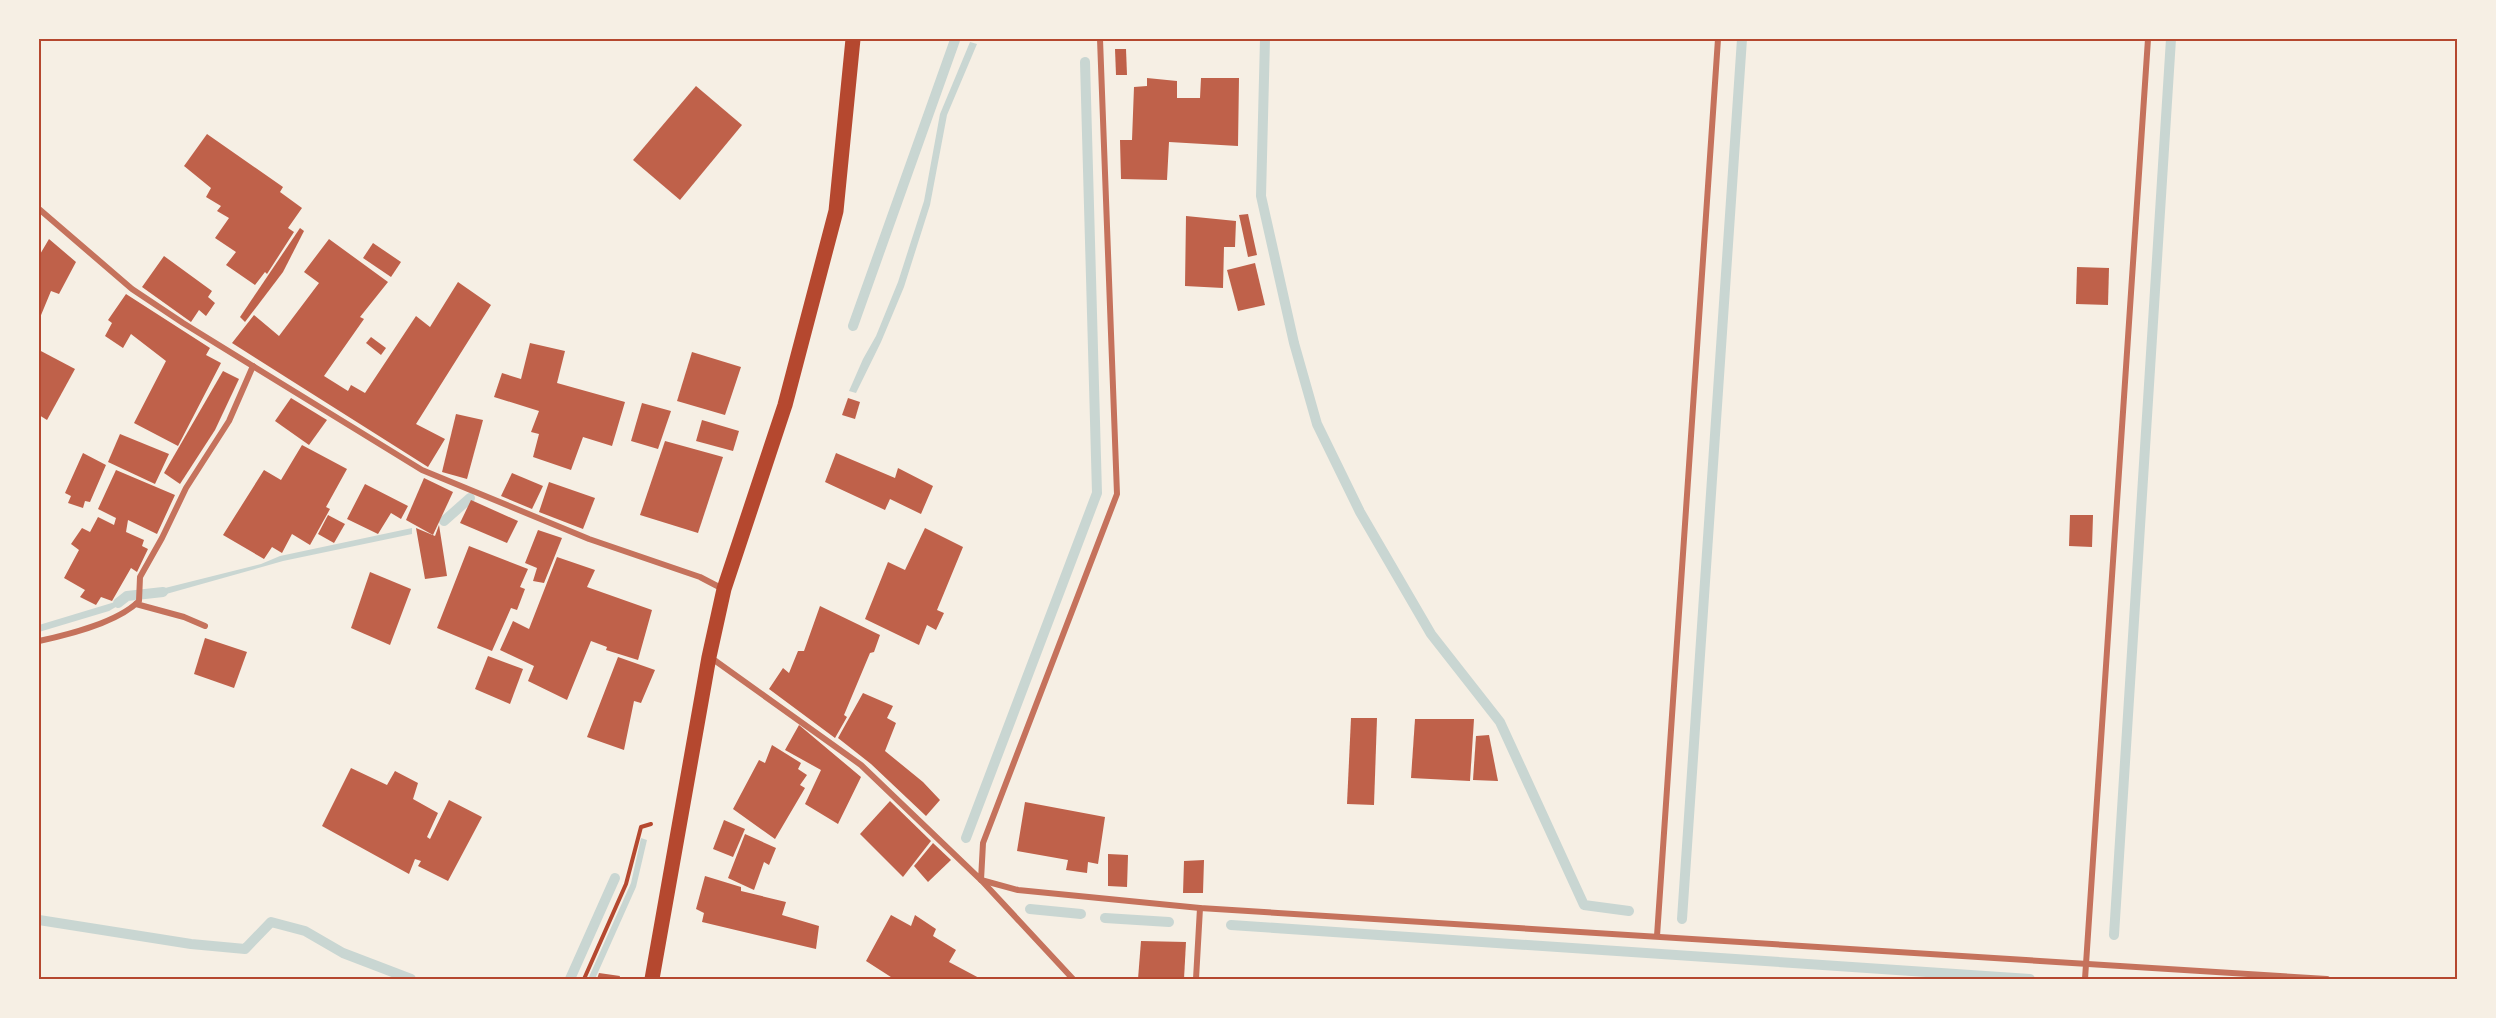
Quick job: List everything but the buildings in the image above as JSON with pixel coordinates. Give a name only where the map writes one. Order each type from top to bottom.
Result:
[{"type":"main road","points":[[652,979],[724,589],[785,405],[836,211],[853,39]]},
{"type":"street","points":[[981,880],[982,843],[1117,494],[1100,39]]},
{"type":"street","points":[[1658,936],[1718,39]]},
{"type":"street","points":[[2085,979],[2148,39]]},
{"type":"street","points":[[39,209],[132,289],[422,470],[589,539],[700,577],[724,589]]},
{"type":"street","points":[[39,640],[99,623],[131,609],[139,601],[140,577],[186,488],[229,421],[253,366]]},
{"type":"street","points":[[136,604],[184,617],[205,626]]},
{"type":"street","points":[[710,657],[861,765],[981,880],[1073,979]]},
{"type":"street","points":[[981,880],[1018,890],[1200,908],[2327,979]]},
{"type":"street","points":[[1196,979],[1200,908]]},
{"type":"path","points":[[584,979],[626,884],[641,827],[651,824]]},
{"type":"shaded area","points":[[970,42],[977,44],[947,115],[930,205],[904,287],[856,393],[849,391],[876,336],[898,282],[924,201],[940,114]]},
{"type":"shaded area","points":[[412,528],[412,534],[283,561],[152,598],[149,592],[261,564],[280,556]]},
{"type":"shaded area","points":[[128,592],[131,598],[109,611],[39,632],[39,625],[115,602]]},
{"type":"shaded area","points":[[641,838],[647,840],[636,887],[595,979],[588,979],[631,883]]},
{"type":"waterway","points":[[1265,39],[1261,196],[1294,343],[1317,424],[1360,512],[1431,634],[1500,722],[1584,905],[1629,911]]},
{"type":"waterway","points":[[1682,919],[1742,39]]},
{"type":"waterway","points":[[2114,935],[2171,39]]},
{"type":"waterway","points":[[853,326],[955,40]]},
{"type":"waterway","points":[[966,838],[1097,493],[1085,62]]},
{"type":"waterway","points":[[444,521],[470,498]]},
{"type":"waterway","points":[[118,603],[127,596],[163,592]]},
{"type":"waterway","points":[[570,979],[615,878]]},
{"type":"waterway","points":[[1030,909],[1081,914]]},
{"type":"waterway","points":[[1105,918],[1169,922]]},
{"type":"waterway","points":[[39,920],[191,944],[245,949],[271,922],[305,931],[343,953],[411,979]]},
{"type":"waterway","points":[[1231,925],[2030,979]]}]
